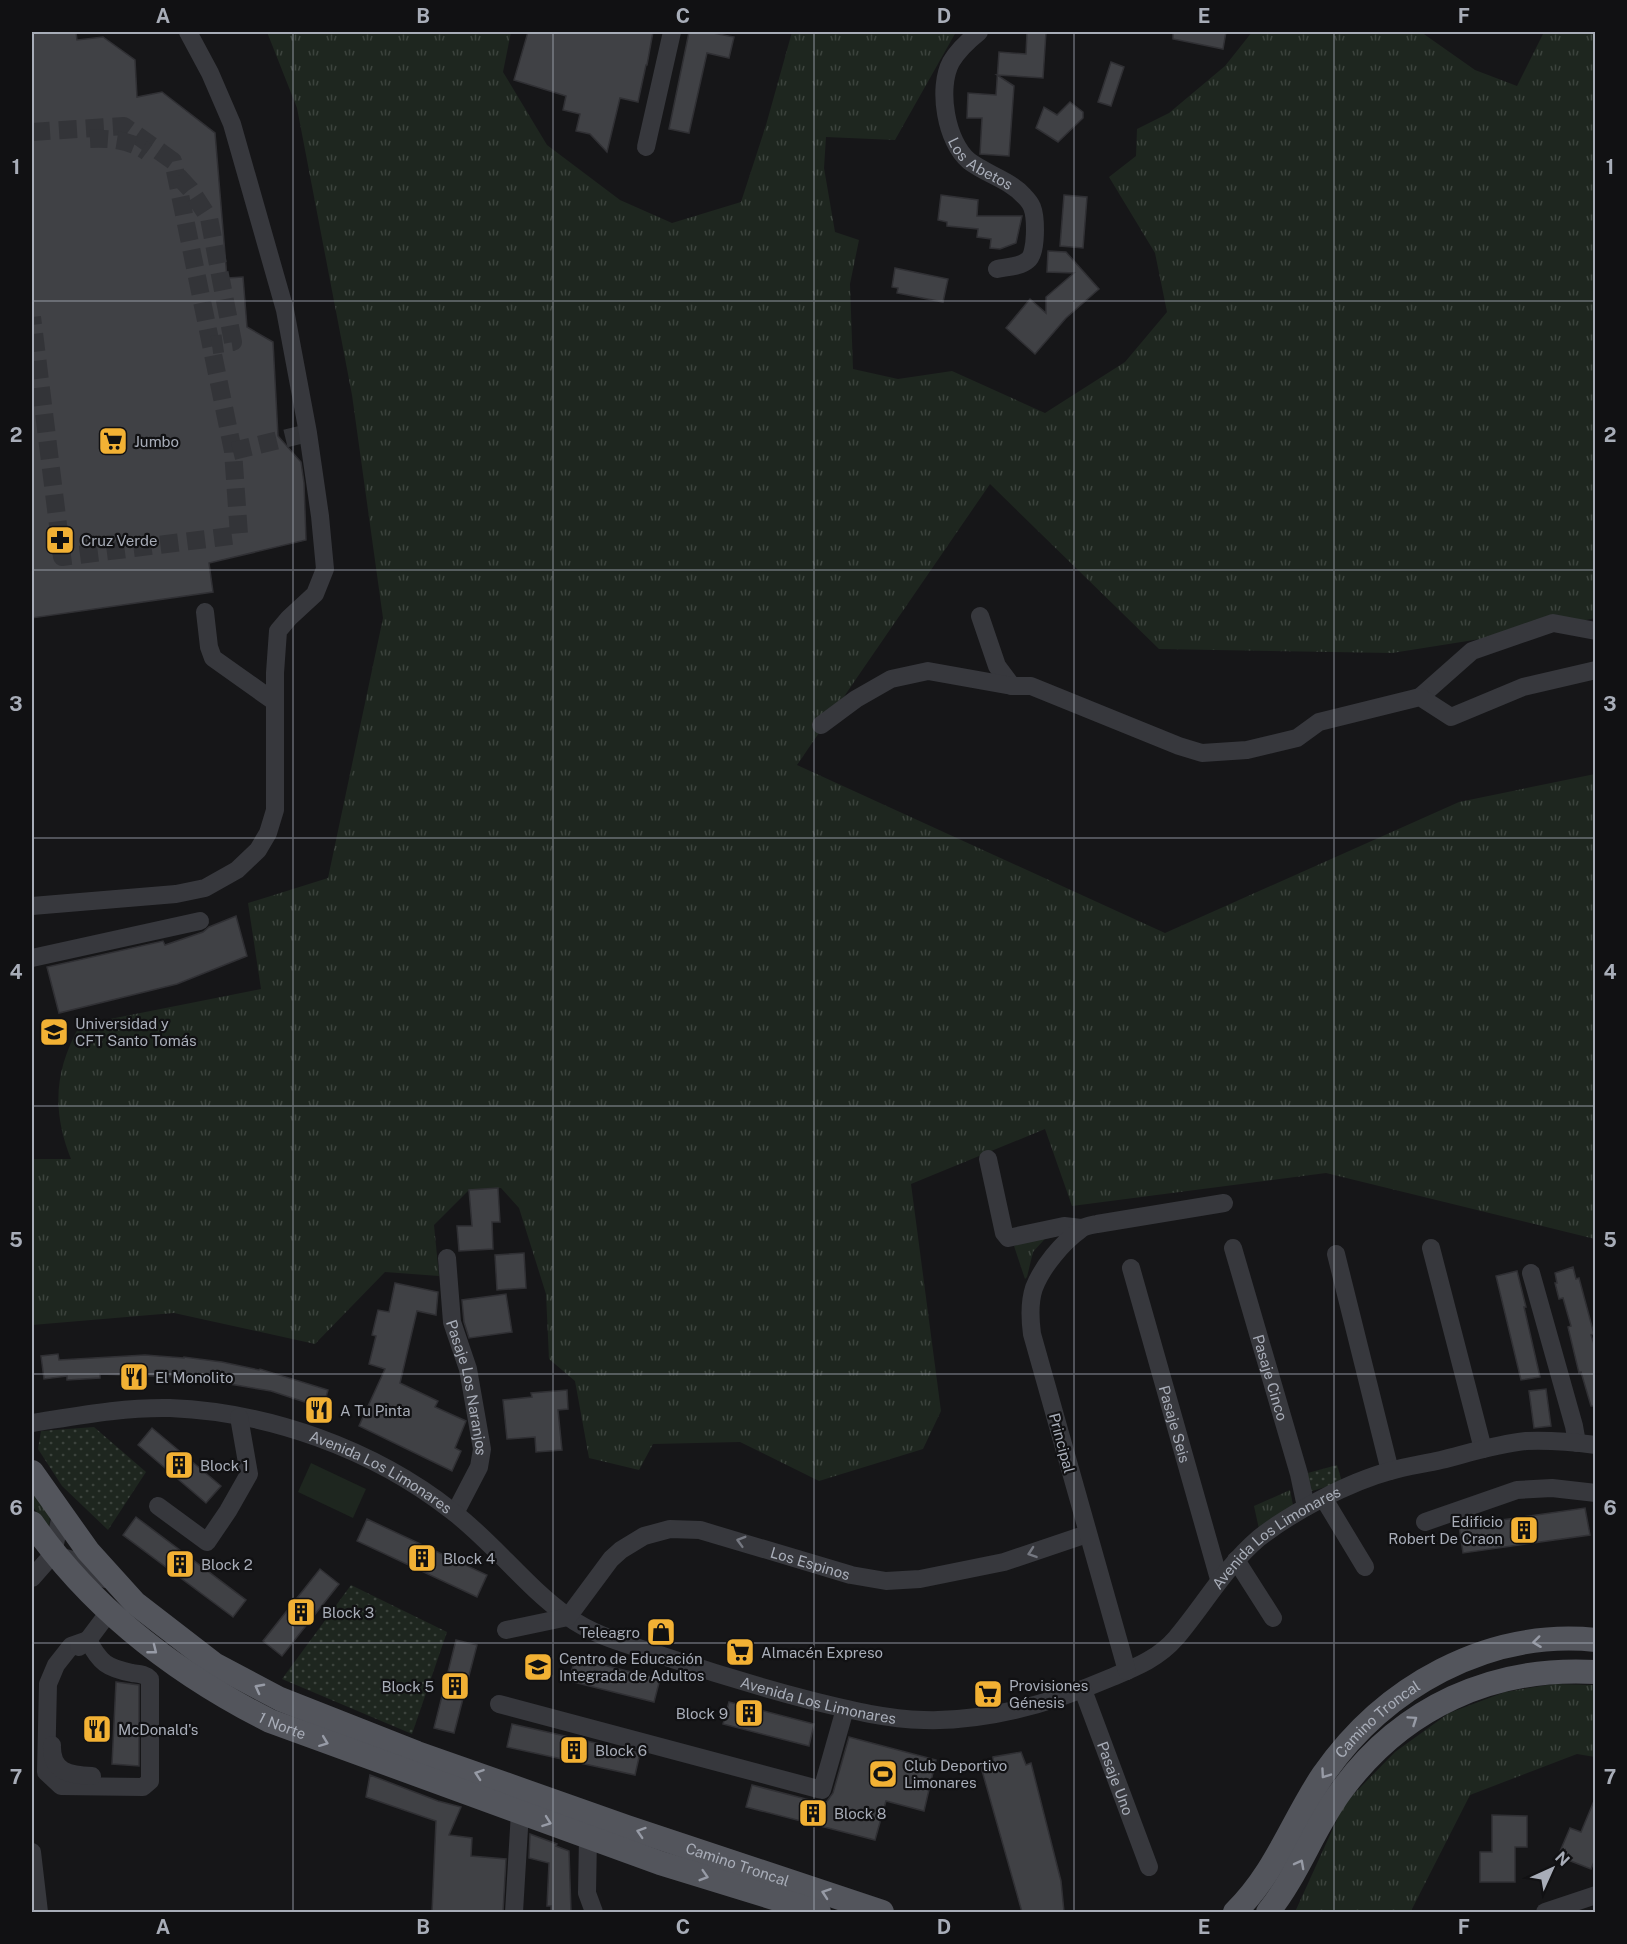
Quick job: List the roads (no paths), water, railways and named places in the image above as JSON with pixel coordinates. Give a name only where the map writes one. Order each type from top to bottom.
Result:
[{"type":"main road","points":[[32,1472],[88,1551],[135,1603]]},
{"type":"main road","name":"1 Norte","points":[[32,1523],[53,1554],[109,1612],[158,1654],[231,1701],[270,1721],[520,1812],[591,1826]]},
{"type":"main road","name":"1 Norte","points":[[135,1603],[214,1664],[280,1699],[417,1753],[591,1826]]},
{"type":"main road","name":"Camino Troncal","points":[[1235,1912],[1259,1886],[1274,1863],[1301,1811],[1324,1774],[1361,1730],[1387,1705],[1432,1675],[1482,1653],[1534,1641],[1596,1640]]},
{"type":"main road","name":"Camino Troncal","points":[[1268,1912],[1288,1886],[1321,1822],[1341,1791],[1368,1758],[1406,1724],[1450,1698],[1498,1680],[1549,1671],[1596,1672]]},
{"type":"main road","name":"Camino Troncal","points":[[591,1826],[660,1863],[819,1912]]},
{"type":"main road","name":"Camino Troncal","points":[[591,1826],[882,1912]]},
{"type":"street","points":[[32,906],[176,894],[205,888],[237,870],[258,850],[268,833],[275,810],[275,673],[278,631],[315,594],[325,569],[308,433],[285,309],[232,124],[210,73],[188,32]]},
{"type":"street","points":[[646,147],[672,32]]},
{"type":"street","name":"Los Abetos","points":[[979,32],[964,44],[951,62],[945,81],[945,104],[949,128],[957,146],[968,160],[1022,193],[1031,204],[1034,213],[1035,237],[1028,261],[997,269]]},
{"type":"street","points":[[205,612],[209,647],[213,658],[275,702]]},
{"type":"street","points":[[980,616],[997,666],[1011,686]]},
{"type":"street","points":[[821,725],[856,699],[891,679],[928,671],[1011,686],[1031,686],[1179,746],[1202,753],[1247,750],[1297,738],[1319,722],[1420,697],[1473,651],[1553,623],[1596,631]]},
{"type":"street","points":[[1420,697],[1451,717],[1523,687],[1596,670]]},
{"type":"street","points":[[32,958],[200,921]]},
{"type":"street","points":[[988,1159],[1004,1233],[1008,1238],[1064,1226],[1081,1228],[1224,1203]]},
{"type":"street","name":"Principal","points":[[1081,1228],[1045,1268],[1034,1289],[1029,1316],[1087,1534],[1127,1671]]},
{"type":"street","name":"Pasaje Cinco","points":[[1233,1248],[1299,1474],[1306,1507]]},
{"type":"street","points":[[1431,1248],[1483,1449]]},
{"type":"street","points":[[1336,1254],[1390,1471]]},
{"type":"street","name":"Pasaje Los Naranjos","points":[[447,1258],[452,1322],[468,1369],[482,1449],[479,1467],[455,1513]]},
{"type":"street","name":"Pasaje Seis","points":[[1131,1268],[1219,1579]]},
{"type":"street","points":[[1531,1273],[1577,1443]]},
{"type":"street","name":"Avenida Los Limonares","points":[[32,1423],[103,1411],[168,1408],[221,1413],[286,1428],[345,1449],[402,1477],[455,1513],[567,1617],[600,1635],[766,1689],[845,1708],[899,1718],[954,1719],[1014,1710],[1083,1690],[1141,1665],[1165,1649],[1176,1638],[1219,1579],[1236,1560],[1274,1527],[1306,1507],[1358,1482],[1390,1471],[1483,1449],[1526,1442],[1596,1445]]},
{"type":"street","points":[[158,1506],[207,1542],[249,1474],[239,1417]]},
{"type":"street","points":[[1425,1522],[1517,1490],[1552,1488],[1596,1493]]},
{"type":"street","points":[[1324,1499],[1365,1567]]},
{"type":"street","points":[[32,1578],[53,1554],[62,1514]]},
{"type":"street","name":"Los Espinos","points":[[567,1617],[611,1559],[621,1550],[644,1536],[670,1528],[700,1530],[851,1575],[886,1581],[920,1579],[1004,1562],[1087,1534]]},
{"type":"street","points":[[53,1554],[79,1562],[98,1573],[135,1603]]},
{"type":"street","points":[[1236,1560],[1273,1618]]},
{"type":"street","points":[[88,1640],[97,1657],[108,1666],[146,1675],[150,1679],[150,1781],[143,1787],[61,1786],[46,1772],[48,1684],[56,1665],[71,1646],[88,1640],[109,1612]]},
{"type":"street","points":[[506,1630],[567,1617]]},
{"type":"street","name":"Pasaje Uno","points":[[1083,1690],[1149,1867]]},
{"type":"street","points":[[499,1704],[822,1790],[845,1708]]},
{"type":"street","points":[[514,1912],[520,1812]]},
{"type":"street","points":[[591,1826],[587,1893],[594,1912]]},
{"type":"street","points":[[32,1852],[39,1912]]},
{"type":"street","points":[[1545,1912],[1596,1895]]},
{"type":"tunnel","points":[[32,132],[124,126],[173,161],[233,451],[239,535],[62,557],[32,317]]},
{"type":"tunnel","points":[[90,139],[120,141],[147,152]]},
{"type":"tunnel","points":[[178,176],[190,189],[209,218],[233,342],[212,345]]},
{"type":"tunnel","points":[[233,451],[308,433]]},
{"type":"place","name":"Jumbo","points":[[113,441]]},
{"type":"place","name":"Cruz Verde","points":[[60,540]]},
{"type":"place","name":"Universidad y CFT Santo Tomás","points":[[54,1032]]},
{"type":"place","name":"El Monolito","points":[[134,1377]]},
{"type":"place","name":"A Tu Pinta","points":[[319,1410]]},
{"type":"place","name":"Block 1","points":[[179,1465]]},
{"type":"place","name":"Edificio Robert De Craon","points":[[1524,1530]]},
{"type":"place","name":"Block 4","points":[[422,1558]]},
{"type":"place","name":"Block 2","points":[[180,1564]]},
{"type":"place","name":"Block 3","points":[[301,1612]]},
{"type":"place","name":"Teleagro","points":[[661,1632]]},
{"type":"place","name":"Almacén Expreso","points":[[740,1652]]},
{"type":"place","name":"Centro de Educación Integrada de Adultos","points":[[538,1667]]},
{"type":"place","name":"Block 5","points":[[455,1686]]},
{"type":"place","name":"Provisiones Génesis","points":[[988,1694]]},
{"type":"place","name":"Block 9","points":[[749,1713]]},
{"type":"place","name":"McDonald's","points":[[97,1729]]},
{"type":"place","name":"Block 6","points":[[574,1750]]},
{"type":"place","name":"Club Deportivo Limonares","points":[[883,1774]]},
{"type":"place","name":"Block 8","points":[[813,1813]]}]
